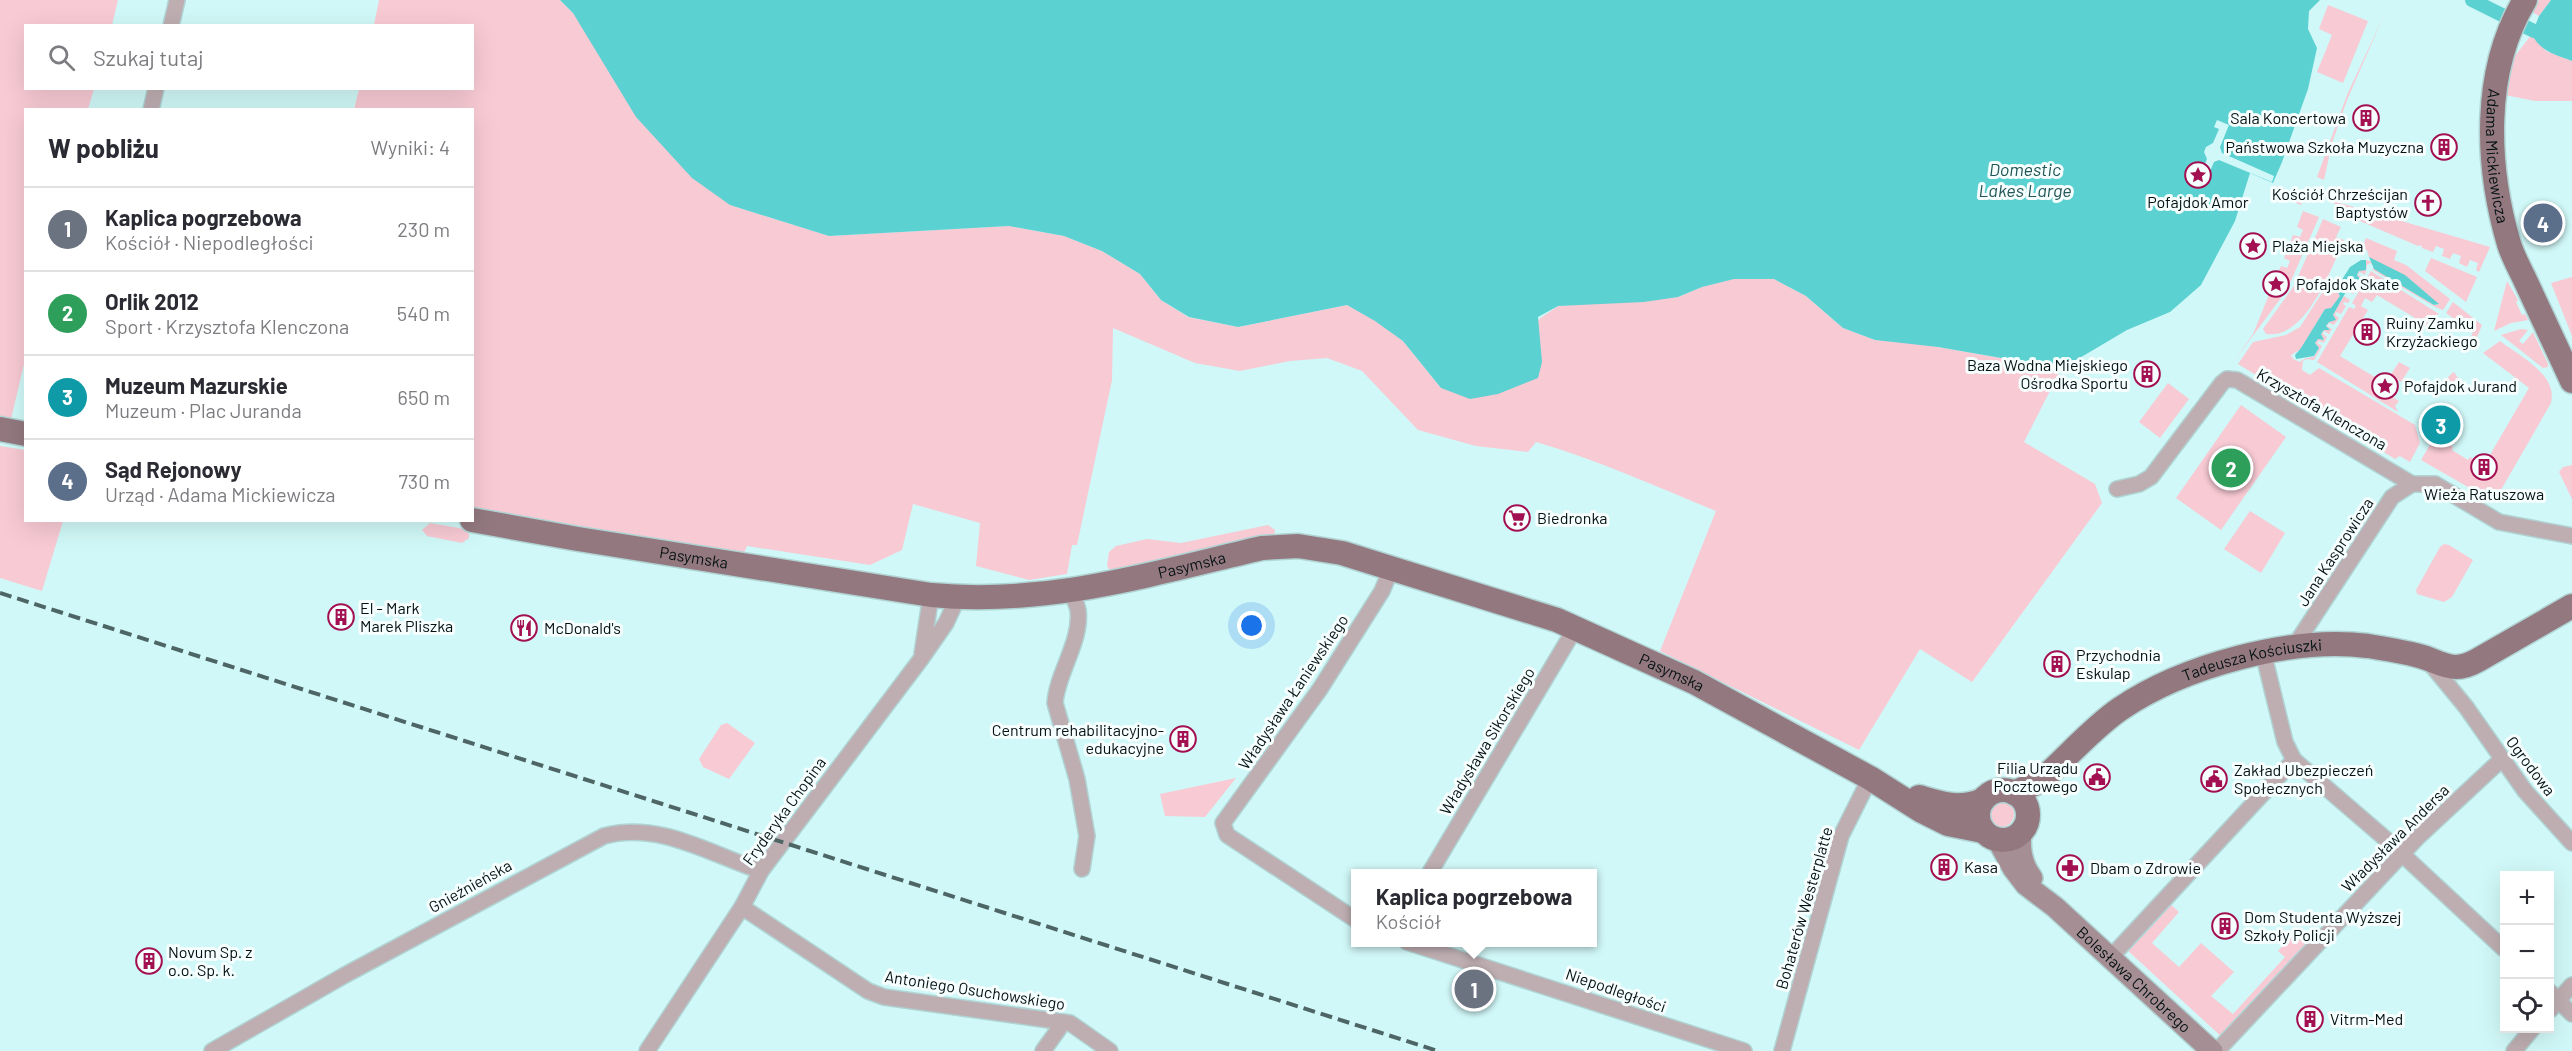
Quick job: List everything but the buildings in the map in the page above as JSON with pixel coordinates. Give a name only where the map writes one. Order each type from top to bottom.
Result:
[{"type":"main road","name":"Adama Mickiewicza","points":[[2518,14],[2493,92],[2493,144],[2498,194],[2510,246],[2572,381]]},
{"type":"main road","points":[[0,429],[24,434]]},
{"type":"main road","name":"Pasymska","points":[[474,520],[931,595],[958,597],[1038,596],[1071,592],[1262,548],[1286,546],[1327,549],[1392,567],[1574,627],[1659,665],[1870,778],[1922,811],[1948,824],[1990,835]]},
{"type":"main road","name":"Tadeusza Kościuszki","points":[[2427,658],[2454,657],[2472,652],[2572,589]]},
{"type":"main road","points":[[2461,667],[2478,660],[2572,606]]},
{"type":"main road","name":"Tadeusza Kościuszki","points":[[2014,793],[2037,783],[2120,708],[2155,688],[2214,666],[2263,652],[2300,646],[2361,645],[2427,658],[2446,666],[2461,667]]},
{"type":"main road","name":"Tadeusza Kościuszki","points":[[2024,823],[2093,733]]},
{"type":"main road","name":"Pasymska","points":[[1870,778],[1952,807],[1963,807],[1983,800]]},
{"type":"main road","points":[[2001,791],[2014,793],[2022,799],[2024,823],[2015,837],[1990,835],[1978,818],[1983,800],[2001,791]]},
{"type":"street","points":[[171,24],[177,0]]},
{"type":"street","points":[[151,108],[156,90]]},
{"type":"street","name":"Krzysztofa Klenczona","points":[[2117,489],[2139,484],[2151,477],[2222,383],[2230,379],[2237,380],[2412,484]]},
{"type":"street","points":[[2412,484],[2434,484],[2499,522],[2572,536]]},
{"type":"street","name":"Jana Kasprowicza","points":[[2300,646],[2300,639],[2392,497],[2412,484]]},
{"type":"street","name":"Władysława Łaniewskiego","points":[[1351,917],[1227,835],[1223,824],[1320,689],[1382,591],[1392,567]]},
{"type":"street","points":[[1071,592],[1078,610],[1077,621],[1070,654],[1056,690],[1055,703],[1077,779],[1087,836],[1082,869]]},
{"type":"street","name":"Fryderyka Chopina","points":[[921,659],[931,595]]},
{"type":"street","name":"Fryderyka Chopina","points":[[647,1051],[742,907],[761,871],[921,659],[946,623],[958,597]]},
{"type":"street","name":"Władysława Sikorskiego","points":[[1431,869],[1574,627]]},
{"type":"street","points":[[2263,652],[2285,742],[2294,760],[2402,854],[2500,944]]},
{"type":"street","name":"Ogrodowa","points":[[2427,658],[2466,707],[2525,791],[2572,843]]},
{"type":"street","name":"Ogrodowa","points":[[2461,667],[2459,681],[2466,707]]},
{"type":"street","name":"Władysława Andersa","points":[[2217,1051],[2402,854],[2502,759]]},
{"type":"street","points":[[2110,958],[2294,760]]},
{"type":"street","name":"Bohaterów Westerplatte","points":[[1782,1051],[1841,836],[1870,778]]},
{"type":"street","name":"Bolesława Chrobrego","points":[[2024,823],[2019,843],[2024,864],[2029,875],[2055,907]]},
{"type":"street","name":"Gnieźnieńska","points":[[212,1051],[345,975],[604,836],[619,832],[655,833],[761,871]]},
{"type":"street","name":"Bolesława Chrobrego","points":[[1990,835],[2026,885],[2055,907],[2212,1051]]},
{"type":"street","name":"Antoniego Osuchowskiego","points":[[742,907],[868,991],[884,997],[1075,1025],[1110,1051]]},
{"type":"street","name":"Niepodległości","points":[[1423,947],[1744,1051]]},
{"type":"street","points":[[2554,1000],[2572,986]]},
{"type":"street","points":[[2554,1002],[2572,1014]]},
{"type":"street","points":[[1043,1051],[1063,1023]]},
{"type":"street","points":[[2514,1051],[2530,1033]]},
{"type":"shaded area","points":[[0,0],[118,0],[112,24],[24,24],[24,90],[94,90],[88,108],[24,108],[24,364],[11,419],[0,417]]},
{"type":"shaded area","points":[[379,0],[560,0],[730,205],[829,236],[1009,226],[1064,236],[1102,251],[1140,274],[1161,300],[1188,317],[1238,327],[1347,305],[1375,320],[1403,341],[1441,388],[1558,306],[1678,297],[1702,287],[1733,279],[1774,279],[1806,296],[1843,328],[1875,340],[1914,343],[2007,359],[2038,372],[2061,369],[2024,442],[2095,484],[2102,503],[1972,682],[1920,649],[1859,750],[1660,651],[1716,511],[1605,465],[1536,442],[1528,452],[1476,446],[1418,430],[1362,371],[1327,358],[1290,361],[1240,371],[1195,363],[1113,328],[1112,380],[1077,545],[1072,545],[1067,574],[1029,580],[976,566],[980,523],[913,504],[902,550],[870,565],[747,546],[743,555],[474,507],[474,108],[354,108],[359,90],[474,90],[474,24],[374,24]]},
{"type":"shaded area","points":[[2539,0],[2551,0],[2539,16],[2532,12]]},
{"type":"shaded area","points":[[2328,5],[2368,21],[2343,83],[2317,72],[2332,35],[2319,29]]},
{"type":"shaded area","points":[[2384,15],[2347,100],[2332,143],[2324,180],[2317,177],[2347,95]]},
{"type":"shaded area","points":[[2532,34],[2546,51],[2572,61],[2572,101],[2535,101],[2505,95],[2511,61]]},
{"type":"shaded area","points":[[2277,186],[2304,198],[2301,205],[2274,194]]},
{"type":"shaded area","points":[[2330,200],[2490,247],[2479,272],[2476,270],[2478,263],[2470,260],[2467,267],[2459,263],[2461,256],[2453,253],[2450,259],[2442,256],[2444,249],[2436,246],[2433,252],[2422,248],[2421,245],[2418,246],[2353,218]]},
{"type":"shaded area","points":[[2303,211],[2319,217],[2287,290],[2234,361],[2253,334],[2273,285],[2276,286],[2278,282],[2274,281],[2281,266],[2287,268],[2290,261],[2284,258],[2287,250],[2293,253],[2296,245],[2290,243],[2293,235],[2300,237],[2303,230],[2297,227]]},
{"type":"shaded area","points":[[2323,219],[2341,227],[2336,237],[2344,240],[2324,284],[2305,315],[2293,326],[2280,333],[2266,334],[2263,329],[2294,286]]},
{"type":"shaded area","points":[[2366,238],[2397,251],[2394,260],[2406,265],[2450,299],[2443,310],[2435,307],[2373,270],[2374,265],[2375,269],[2434,305],[2438,305],[2369,257],[2367,250],[2362,248]]},
{"type":"shaded area","points":[[2431,258],[2477,277],[2466,302],[2425,271]]},
{"type":"shaded area","points":[[2366,260],[2374,265],[2370,263],[2367,265],[2365,275],[2360,272],[2358,275],[2363,278],[2359,285],[2354,282],[2352,285],[2357,288],[2353,294],[2345,293],[2347,290],[2354,289],[2351,285]]},
{"type":"shaded area","points":[[2371,271],[2439,314],[2434,316],[2430,327],[2377,295],[2372,302],[2365,298],[2361,306],[2368,310],[2340,356],[2393,388],[2389,395],[2399,401],[2395,406],[2398,412],[2317,362],[2349,307],[2354,309],[2356,306],[2352,303]]},
{"type":"shaded area","points":[[2572,277],[2572,336],[2551,283]]},
{"type":"shaded area","points":[[2507,281],[2518,300],[2516,302],[2522,315],[2525,314],[2528,320],[2511,323],[2494,331]]},
{"type":"shaded area","points":[[2329,282],[2338,287],[2336,289],[2340,296],[2331,309],[2325,309],[2301,349],[2291,355],[2293,359],[2300,362],[2314,357],[2319,348],[2315,343],[2318,339],[2324,340],[2321,335],[2324,330],[2330,330],[2326,326],[2344,296],[2350,300],[2348,303],[2344,302],[2346,306],[2341,314],[2336,312],[2335,315],[2339,318],[2334,325],[2329,323],[2327,326],[2332,329],[2329,334],[2324,331],[2323,334],[2327,337],[2324,343],[2319,341],[2317,343],[2322,346],[2314,360],[2303,361],[2302,370],[2310,375],[2319,368],[2415,425],[2420,443],[2410,462],[2400,456],[2395,459],[2382,451],[2382,447],[2374,441],[2368,443],[2238,364],[2253,342],[2286,335],[2300,327]]},
{"type":"shaded area","points":[[2453,302],[2482,325],[2474,345],[2468,341],[2473,333],[2446,313]]},
{"type":"shaded area","points":[[2521,329],[2528,330],[2519,341],[2523,344],[2533,332],[2548,367],[2543,368],[2501,335]]},
{"type":"shaded area","points":[[2500,341],[2543,375],[2552,393],[2551,403],[2494,502],[2421,460],[2431,443],[2425,439],[2423,429],[2453,447],[2452,450],[2468,460],[2470,457],[2478,462],[2474,470],[2487,477],[2495,464],[2487,460],[2529,388],[2483,353]]},
{"type":"shaded area","points":[[2399,362],[2410,368],[2401,382],[2398,380],[2396,383],[2388,379]]},
{"type":"shaded area","points":[[2454,372],[2458,378],[2449,394],[2443,395],[2445,382]]},
{"type":"shaded area","points":[[2245,374],[2388,460],[2387,462],[2238,375]]},
{"type":"shaded area","points":[[2168,383],[2189,399],[2160,438],[2139,422]]},
{"type":"shaded area","points":[[2241,405],[2286,437],[2221,530],[2176,498]]},
{"type":"shaded area","points":[[0,446],[24,450],[24,522],[63,522],[42,591],[0,578]]},
{"type":"shaded area","points":[[2572,465],[2572,499],[2559,472],[2563,467]]},
{"type":"shaded area","points":[[2250,511],[2285,533],[2261,573],[2224,549]]},
{"type":"shaded area","points":[[430,523],[465,529],[469,538],[462,543],[427,536],[422,530]]},
{"type":"shaded area","points":[[1268,525],[1275,530],[1274,536],[1112,573],[1107,566],[1109,552],[1116,546],[1147,539],[1181,543]]},
{"type":"shaded area","points":[[2444,544],[2473,560],[2452,597],[2444,602],[2417,594],[2416,590],[2440,547]]},
{"type":"shaded area","points":[[727,723],[755,743],[729,779],[703,767],[699,759],[721,725]]},
{"type":"shaded area","points":[[1236,778],[1205,817],[1165,816],[1160,794]]},
{"type":"shaded area","points":[[2001,801],[2010,805],[2014,814],[2010,823],[2001,827],[1992,823],[1988,814],[1992,805]]},
{"type":"shaded area","points":[[2169,903],[2179,912],[2152,943],[2179,967],[2201,943],[2234,972],[2211,996],[2233,1014],[2285,957],[2278,951],[2292,936],[2298,941],[2307,933],[2312,938],[2224,1039],[2126,949]]},
{"type":"water","name":"Domestic Lakes Large","points":[[560,0],[2320,0],[2309,11],[2308,29],[2317,48],[2308,89],[2273,183],[2250,173],[2235,221],[2201,285],[2170,312],[2127,330],[2061,369],[2038,372],[2007,359],[1938,347],[1875,340],[1843,328],[1806,296],[1774,279],[1734,279],[1702,287],[1678,297],[1644,302],[1558,306],[1538,317],[1542,362],[1538,378],[1498,394],[1470,399],[1441,388],[1403,341],[1347,305],[1238,327],[1189,317],[1161,300],[1140,274],[1102,251],[1064,236],[1009,226],[829,236],[730,205],[692,178],[636,117],[573,13]]},
{"type":"water","points":[[2551,0],[2572,0],[2572,61],[2539,45],[2532,34],[2539,16]]},
{"type":"water","points":[[2369,257],[2405,275],[2439,304],[2434,305],[2374,269]]},
{"type":"water","points":[[2361,260],[2366,260],[2366,270],[2359,271],[2357,275],[2360,279],[2358,282],[2353,281],[2351,285],[2353,291],[2347,290],[2333,315],[2336,320],[2329,322],[2326,326],[2330,330],[2324,330],[2321,334],[2324,340],[2318,339],[2315,343],[2319,348],[2314,356],[2296,359],[2295,355],[2325,309],[2331,308],[2340,296],[2336,289],[2350,267]]},
{"type":"pier","points":[[2217,120],[2229,125],[2220,147],[2222,153],[2274,176],[2272,182],[2219,160],[2214,162],[2205,183],[2193,177],[2196,170],[2202,171],[2207,159],[2204,152],[2206,147],[2213,143],[2219,129],[2214,127]]},
{"type":"waterway","points":[[2472,0],[2534,31]]},
{"type":"railway","points":[[0,593],[1438,1051]]},
{"type":"place","name":"Sala Koncertowa","points":[[2366,118]]},
{"type":"place","name":"Państwowa Szkoła Muzyczna","points":[[2444,147]]},
{"type":"place","name":"Pofajdok Amor","points":[[2198,175]]},
{"type":"place","name":"Kościół Chrześcijan Baptystów","points":[[2428,203]]},
{"type":"place","name":"Sąd Rejonowy","points":[[2543,223]]},
{"type":"place","name":"Plaża Miejska","points":[[2253,246]]},
{"type":"place","name":"Pofajdok Skate","points":[[2276,284]]},
{"type":"place","name":"Ruiny Zamku Krzyżackiego","points":[[2367,332]]},
{"type":"place","name":"Baza Wodna Miejskiego Ośrodka Sportu","points":[[2147,374]]},
{"type":"place","name":"Pofajdok Jurand","points":[[2385,386]]},
{"type":"place","name":"Muzeum Mazurskie","points":[[2441,425]]},
{"type":"place","name":"Wieża Ratuszowa","points":[[2484,467]]},
{"type":"place","name":"Orlik 2012","points":[[2231,468]]},
{"type":"place","name":"Biedronka","points":[[1517,518]]},
{"type":"place","name":"El - Mark Marek Pliszka","points":[[341,617]]},
{"type":"place","name":"McDonald's","points":[[524,628]]},
{"type":"place","name":"Przychodnia Eskulap","points":[[2057,664]]},
{"type":"place","name":"Centrum rehabilitacyjno- edukacyjne","points":[[1183,739]]},
{"type":"place","name":"Filia Urządu Pocztowego","points":[[2097,777]]},
{"type":"place","name":"Zakład Ubezpieczeń Społecznych","points":[[2214,779]]},
{"type":"place","name":"Kasa","points":[[1944,867]]},
{"type":"place","name":"Dbam o Zdrowie","points":[[2070,868]]},
{"type":"place","name":"Dom Studenta Wyższej Szkoły Policji","points":[[2225,926]]},
{"type":"place","name":"Novum Sp. z o.o. Sp. k.","points":[[149,961]]},
{"type":"place","name":"Kaplica pogrzebowa","points":[[1474,989]]},
{"type":"place","name":"Vitrm-Med","points":[[2310,1019]]}]
